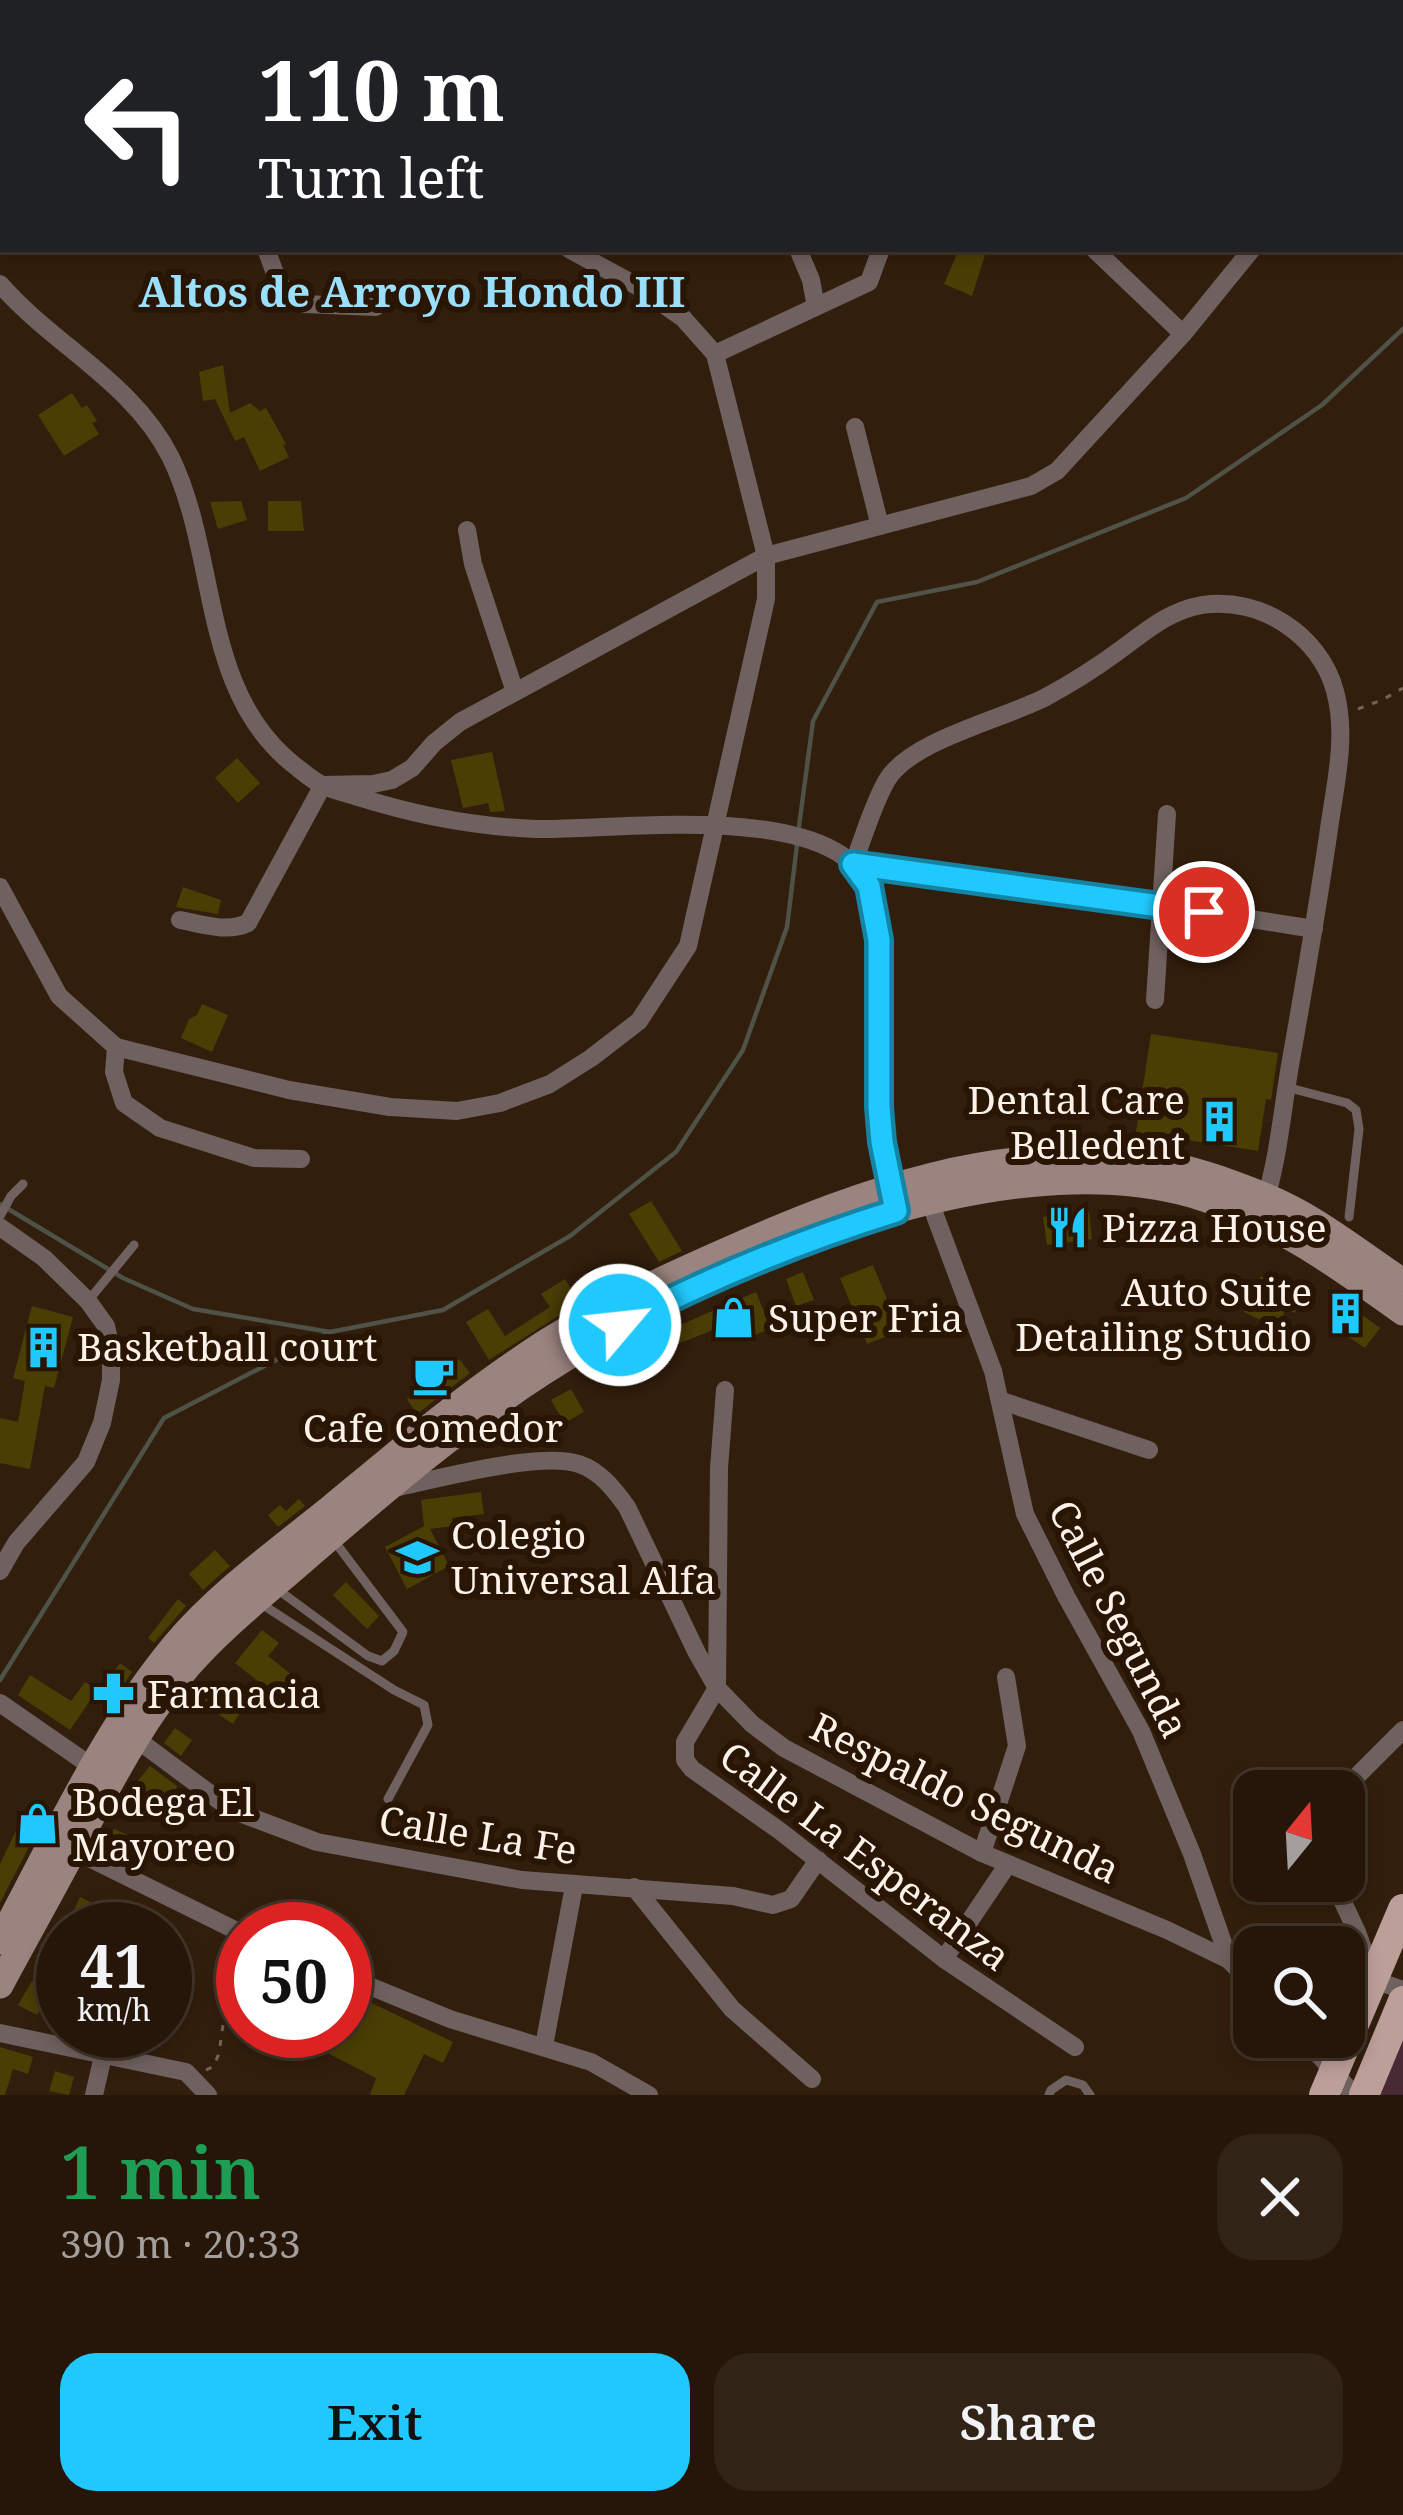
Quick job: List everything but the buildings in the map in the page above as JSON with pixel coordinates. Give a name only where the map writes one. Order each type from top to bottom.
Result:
[{"type":"main road","points":[[0,1985],[74,1850],[124,1715],[205,1613],[262,1585],[331,1537],[383,1491],[523,1386],[598,1338],[727,1272],[980,1164],[1067,1156],[1148,1162],[1192,1173],[1262,1207],[1293,1236],[1403,1312]]},
{"type":"main road","points":[[0,1941],[102,1773],[262,1585],[400,1450],[499,1375],[646,1287],[826,1209],[893,1199],[930,1202],[1028,1183],[1115,1182],[1311,1219],[1403,1282]]},
{"type":"main road","points":[[1329,2082],[1389,1985],[1403,1910]]},
{"type":"main road","points":[[1364,2095],[1403,2001]]},
{"type":"street","points":[[267,252],[284,293],[292,300],[376,307]]},
{"type":"street","points":[[0,887],[59,996],[116,1047],[289,1090],[390,1107],[457,1112],[500,1103],[550,1084],[639,1021],[688,946],[766,599],[766,556],[715,354],[683,319],[637,286],[574,252]]},
{"type":"street","points":[[799,252],[816,307]]},
{"type":"street","points":[[715,354],[869,282],[880,252]]},
{"type":"street","points":[[1097,252],[1184,334]]},
{"type":"street","points":[[322,785],[392,780],[412,768],[460,722],[766,556],[1031,486],[1057,471],[1184,334],[1250,252]]},
{"type":"street","points":[[0,284],[110,381],[170,458],[192,520],[233,685],[276,750],[322,785],[380,804],[532,829],[714,825],[760,830],[809,840],[853,864],[869,886],[879,940],[879,1107],[893,1199]]},
{"type":"street","points":[[855,427],[880,526]]},
{"type":"street","points":[[467,530],[479,585],[515,692]]},
{"type":"street","points":[[853,864],[888,778],[903,761],[1046,697],[1158,621],[1180,611],[1222,604],[1270,615],[1290,627],[1310,645],[1334,684],[1340,755],[1314,929],[1262,1207]]},
{"type":"street","points":[[180,920],[226,928],[248,923],[322,785]]},
{"type":"street","points":[[1155,1000],[1167,814]]},
{"type":"street","points":[[853,864],[1314,929]]},
{"type":"street","points":[[116,1047],[114,1072],[124,1103],[160,1128],[254,1158],[301,1159]]},
{"type":"street","name":"Calle Segunda","points":[[930,1202],[1002,1401],[1025,1514],[1141,1731],[1233,1964]]},
{"type":"street","points":[[0,1226],[44,1258],[88,1300],[106,1326],[111,1349],[111,1380],[102,1423],[86,1462],[16,1543],[0,1571]]},
{"type":"street","points":[[717,1688],[718,1468],[725,1390]]},
{"type":"street","points":[[1002,1401],[1149,1450]]},
{"type":"street","name":"Respaldo Segunda","points":[[383,1491],[549,1460],[593,1471],[627,1507],[717,1688],[752,1724],[784,1748],[982,1852],[1229,1960]]},
{"type":"street","points":[[982,1852],[1017,1745],[1006,1677]]},
{"type":"street","name":"Calle La Esperanza","points":[[717,1688],[685,1742],[685,1760],[692,1769],[944,1959],[1075,2047]]},
{"type":"street","points":[[1,1703],[102,1773]]},
{"type":"street","points":[[1363,1770],[1403,1730]]},
{"type":"street","name":"Calle La Fe","points":[[135,1738],[232,1810],[316,1843],[521,1880],[733,1896],[773,1905],[791,1899],[818,1860]]},
{"type":"street","points":[[74,1850],[216,1921]]},
{"type":"street","points":[[944,1959],[1008,1864]]},
{"type":"street","points":[[544,2046],[574,1886]]},
{"type":"street","points":[[634,1887],[732,2009],[812,2079]]},
{"type":"street","points":[[1343,1902],[1389,1985]]},
{"type":"street","points":[[372,1987],[450,2019],[591,2062],[649,2095]]},
{"type":"street","points":[[0,2033],[36,2041]]},
{"type":"street","points":[[94,2095],[103,2058]]},
{"type":"street","points":[[113,2058],[186,2072],[208,2095]]},
{"type":"street","points":[[1329,2082],[1354,2095]]},
{"type":"lane","points":[[1286,1087],[1347,1103],[1356,1110],[1359,1129],[1349,1217]]},
{"type":"lane","points":[[0,1216],[23,1184]]},
{"type":"lane","points":[[88,1300],[134,1245]]},
{"type":"lane","points":[[262,1585],[382,1661],[394,1652],[403,1632],[331,1537]]},
{"type":"lane","points":[[262,1585],[394,1690],[424,1705],[428,1725],[388,1799]]},
{"type":"lane","points":[[1049,2095],[1066,2080],[1083,2086],[1090,2095]]},
{"type":"path","points":[[1339,713],[1367,707],[1403,688]]},
{"type":"path","points":[[186,2072],[208,2069],[218,2058]]},
{"type":"shaded area","points":[[1403,2023],[1403,2095],[1373,2095]]},
{"type":"waterway","points":[[798,834],[813,721],[877,602],[977,582],[1186,498],[1322,405],[1403,329]]},
{"type":"waterway","points":[[0,1680],[164,1418],[330,1332],[443,1310],[570,1236],[676,1152],[743,1050],[787,927],[797,845]]},
{"type":"waterway","points":[[0,1204],[123,1278],[193,1309],[330,1332]]},
{"type":"place","name":"Dental Care Belledent","points":[[1219,1122]]},
{"type":"place","name":"Pizza House","points":[[1068,1228]]},
{"type":"place","name":"Auto Suite Detailing Studio","points":[[1346,1314]]},
{"type":"place","name":"Super Fria","points":[[734,1318]]},
{"type":"place","name":"Basketball court","points":[[43,1347]]},
{"type":"place","name":"Cafe Comedor","points":[[433,1376]]},
{"type":"place","name":"Colegio Universal Alfa","points":[[417,1557]]},
{"type":"place","name":"Farmacia","points":[[113,1694]]},
{"type":"place","name":"Bodega El Mayoreo","points":[[38,1824]]},
{"type":"district","name":"Altos de Arroyo Hondo III","points":[[412,292]]},
{"type":"route","points":[[620,1325],[727,1272],[896,1211],[879,1107],[879,940],[869,886],[853,864],[1204,912]]}]
